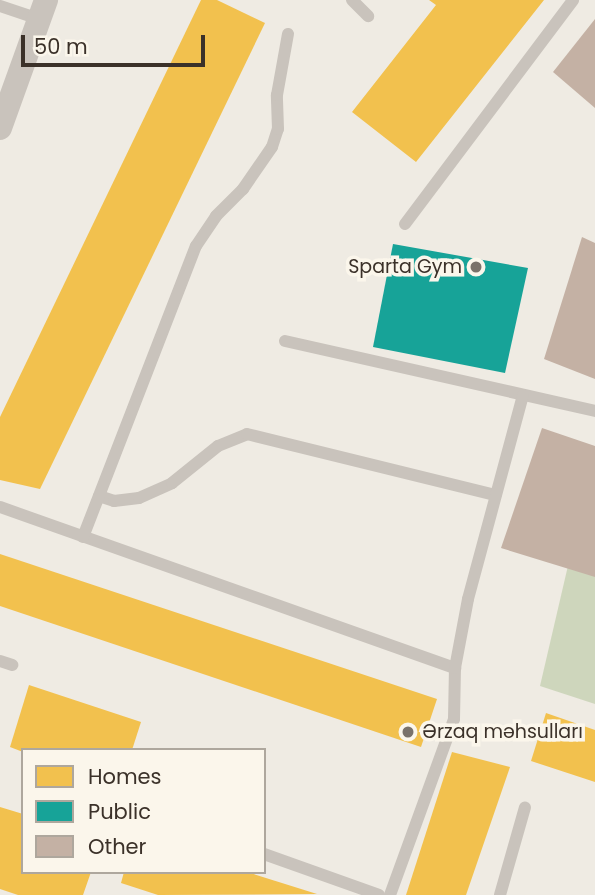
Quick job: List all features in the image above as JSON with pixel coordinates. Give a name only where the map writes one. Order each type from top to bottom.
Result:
[{"type":"street","points":[[0,128],[43,10]]},
{"type":"lane","points":[[352,0],[368,16]]},
{"type":"lane","points":[[405,224],[573,0]]},
{"type":"lane","points":[[0,6],[43,10]]},
{"type":"lane","points":[[83,537],[196,246],[216,216],[243,189],[272,147],[278,129],[277,95],[288,34]]},
{"type":"lane","points":[[285,341],[595,411]]},
{"type":"lane","points":[[390,895],[454,719],[454,668],[468,599],[523,396]]},
{"type":"lane","points":[[99,496],[114,501],[139,498],[172,483],[218,446],[247,434],[496,495]]},
{"type":"lane","points":[[0,507],[454,668]]},
{"type":"lane","points":[[500,895],[525,807]]},
{"type":"lane","points":[[266,855],[379,895]]},
{"type":"green space","points":[[595,473],[595,704],[540,686],[587,484]]},
{"type":"building: Homes","points":[[201,0],[217,0],[265,23],[40,489],[0,480],[0,417]]},
{"type":"building: Homes","points":[[429,0],[544,0],[416,162],[352,112],[436,5]]},
{"type":"building: Homes","points":[[0,554],[437,699],[421,747],[0,606]]},
{"type":"building: Homes","points":[[29,685],[141,722],[133,748],[21,748],[21,751],[10,747]]},
{"type":"building: Homes","points":[[546,713],[595,730],[595,782],[531,761]]},
{"type":"building: Homes","points":[[452,752],[510,767],[466,895],[406,895]]},
{"type":"building: Homes","points":[[0,807],[21,813],[21,874],[90,874],[83,895],[18,895],[0,889]]},
{"type":"building: Homes","points":[[123,874],[253,874],[317,894],[158,895],[121,883]]},
{"type":"building: Public","points":[[393,244],[528,268],[505,373],[373,347]]},
{"type":"building: Other","points":[[595,19],[595,108],[553,72]]},
{"type":"building: Other","points":[[582,237],[595,243],[595,379],[544,359]]},
{"type":"building: Other","points":[[542,428],[595,446],[595,577],[501,548]]},
{"type":"place","name":"Sparta Gym","points":[[476,267]]},
{"type":"place","name":"Ərzaq məhsulları","points":[[408,732]]}]
